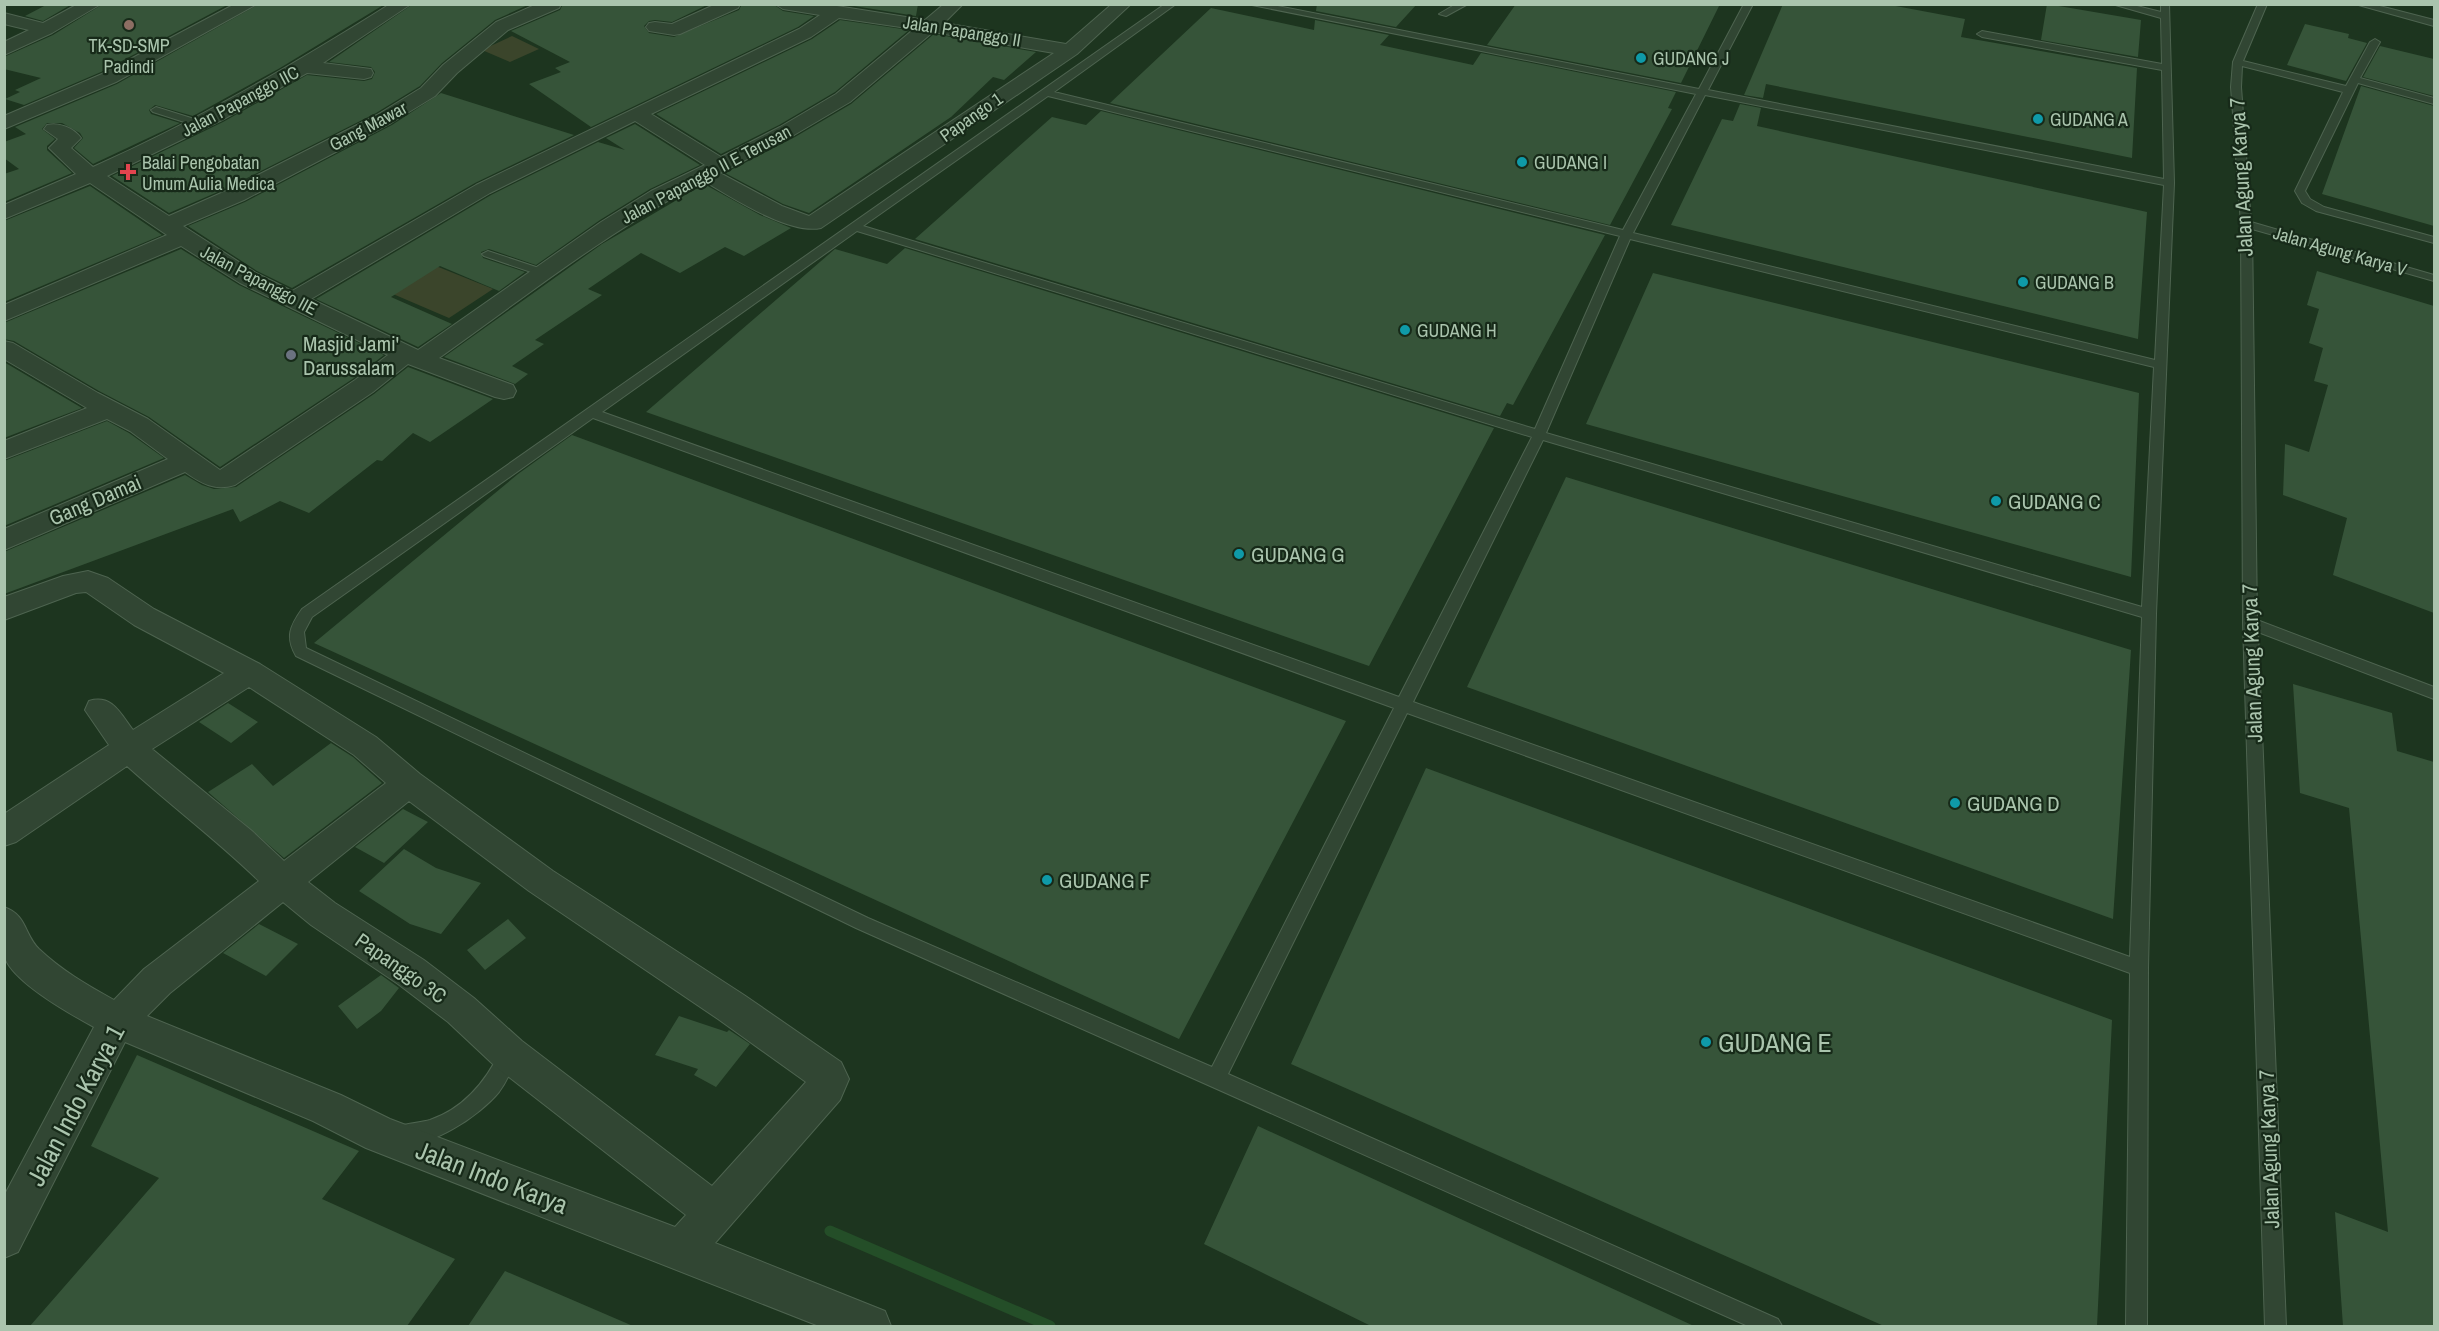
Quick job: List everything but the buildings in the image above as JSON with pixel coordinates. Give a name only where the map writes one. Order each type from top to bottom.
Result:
[{"type":"street","points":[[4,50],[93,4]]},
{"type":"street","points":[[4,123],[164,51],[249,4]]},
{"type":"street","name":"Jalan Papanggo IIC","points":[[4,213],[200,124],[304,67],[403,4]]},
{"type":"street","name":"Gang Mawar","points":[[4,314],[174,231],[236,195],[384,119],[428,92],[458,62],[502,26],[553,4]]},
{"type":"street","points":[[655,27],[674,30],[732,4]]},
{"type":"street","name":"Jalan Papanggo II","points":[[783,4],[811,6],[1070,50]]},
{"type":"street","name":"Jalan Papanggo II E Terusan","points":[[4,348],[140,425],[186,461],[216,479],[226,478],[364,386],[544,273],[609,227],[710,168],[787,131],[843,98],[956,4]]},
{"type":"street","name":"Papango 1","points":[[710,168],[762,204],[805,223],[813,223],[1070,50],[1123,4]]},
{"type":"street","points":[[293,300],[483,189],[805,33],[837,11]]},
{"type":"street","points":[[4,18],[46,29]]},
{"type":"street","points":[[304,67],[364,73]]},
{"type":"street","points":[[4,101],[30,113]]},
{"type":"street","points":[[636,113],[710,168]]},
{"type":"street","name":"Jalan Papanggo IIE","points":[[54,129],[71,138],[58,148],[78,166],[248,278],[413,357],[504,391]]},
{"type":"street","points":[[4,451],[109,409]]},
{"type":"street","name":"Gang Damai","points":[[4,540],[186,461]]},
{"type":"street","points":[[4,609],[73,583],[88,581],[98,585],[144,618],[249,672],[365,746],[409,783],[541,881],[731,1006],[828,1075],[830,1079],[827,1087],[682,1250]]},
{"type":"street","points":[[4,832],[129,748],[249,672]]},
{"type":"street","name":"Papanggo 3C","points":[[100,711],[129,748],[171,786],[240,841],[284,883],[323,914],[411,972],[461,1011],[509,1054],[715,1213]]},
{"type":"street","name":"Jalan Indo Karya 1","points":[[4,1238],[117,1022],[157,981],[409,783]]},
{"type":"street","points":[[4,922],[15,962]]},
{"type":"street","name":"Jalan Indo Karya","points":[[15,962],[117,1022],[327,1108],[380,1134],[682,1250],[870,1326]]},
{"type":"lane","points":[[1172,4],[857,228],[307,613],[298,625],[295,638],[301,652],[862,923],[1771,1326]]},
{"type":"lane","points":[[1251,4],[2169,183]]},
{"type":"lane","points":[[1443,14],[1464,4]]},
{"type":"lane","points":[[1216,1078],[1539,435],[1626,235],[1749,4]]},
{"type":"lane","points":[[2116,4],[2165,10],[2169,183],[2150,614],[2139,968],[2137,1326]]},
{"type":"lane","name":"Jalan Agung Karya 7","points":[[2263,4],[2238,62],[2236,87],[2246,224],[2250,623],[2276,1326]]},
{"type":"lane","points":[[2360,4],[2434,23]]},
{"type":"lane","points":[[1982,34],[2167,68]]},
{"type":"lane","points":[[2375,42],[2349,90],[2300,195],[2320,209],[2434,240]]},
{"type":"lane","points":[[2238,62],[2349,90]]},
{"type":"lane","points":[[2355,79],[2434,101]]},
{"type":"lane","points":[[1047,93],[2160,365]]},
{"type":"lane","points":[[156,110],[200,124]]},
{"type":"lane","name":"Jalan Agung Karya V","points":[[2246,224],[2434,278]]},
{"type":"lane","points":[[857,228],[1539,435],[2150,614]]},
{"type":"lane","points":[[488,254],[544,273]]},
{"type":"lane","points":[[593,413],[2139,968]]},
{"type":"lane","points":[[2250,623],[2434,693]]},
{"type":"lane","points":[[380,1134],[422,1132],[468,1109],[493,1084],[509,1054]]},
{"type":"green space","points":[[512,36],[539,49],[510,62],[482,50]]},
{"type":"green space","points":[[431,264],[493,289],[449,318],[386,291]]},
{"type":"waterway","points":[[830,1231],[1050,1326]]},
{"type":"place","name":"TK-SD-SMP Padindi","points":[[129,25]]},
{"type":"place","name":"GUDANG J","points":[[1641,58]]},
{"type":"place","name":"GUDANG A","points":[[2038,119]]},
{"type":"place","name":"GUDANG I","points":[[1522,162]]},
{"type":"place","name":"Balai Pengobatan Umum Aulia Medica","points":[[128,172]]},
{"type":"place","name":"GUDANG B","points":[[2023,282]]},
{"type":"place","name":"GUDANG H","points":[[1405,330]]},
{"type":"place","name":"Masjid Jami' Darussalam","points":[[291,355]]},
{"type":"place","name":"GUDANG C","points":[[1996,501]]},
{"type":"place","name":"GUDANG G","points":[[1239,554]]},
{"type":"place","name":"GUDANG D","points":[[1955,803]]},
{"type":"place","name":"GUDANG F","points":[[1047,880]]},
{"type":"place","name":"GUDANG E","points":[[1706,1042]]}]
